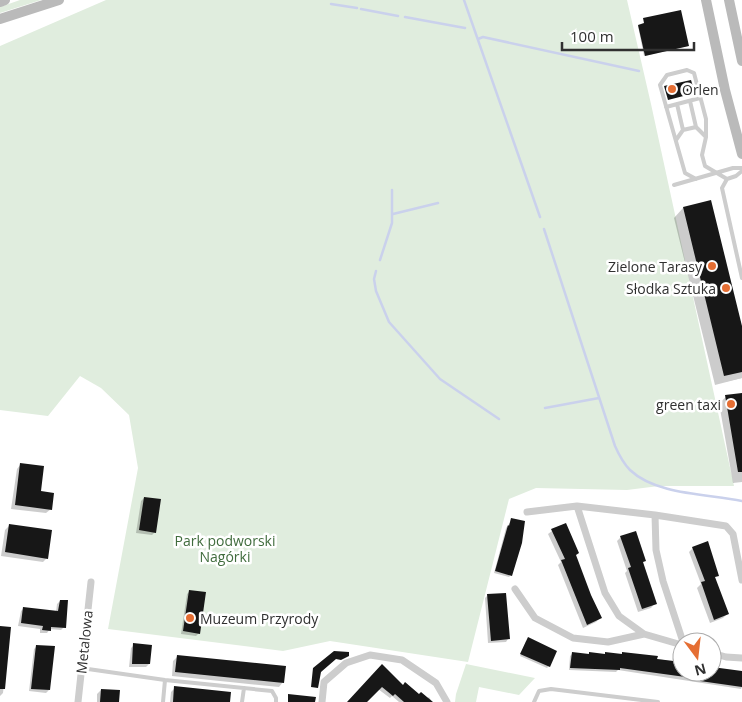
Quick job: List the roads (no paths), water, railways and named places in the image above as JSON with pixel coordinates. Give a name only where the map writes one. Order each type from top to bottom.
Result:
[{"type":"main road","points":[[0,2],[5,0]]},
{"type":"main road","points":[[0,19],[59,0]]},
{"type":"main road","points":[[706,0],[725,90],[742,154]]},
{"type":"main road","points":[[729,0],[742,61]]},
{"type":"street","points":[[577,506],[605,593],[619,616],[644,634],[672,640]]},
{"type":"street","points":[[527,512],[577,506],[726,526],[733,534],[742,580]]},
{"type":"street","points":[[655,515],[656,550],[663,581],[679,632]]},
{"type":"street","name":"Metalowa","points":[[78,702],[90,582]]},
{"type":"street","points":[[515,590],[535,618],[573,638],[608,642],[644,634]]},
{"type":"street","points":[[322,702],[324,682],[346,663],[370,655],[402,660],[436,683],[448,702]]},
{"type":"street","points":[[722,656],[742,658]]},
{"type":"lane","points":[[696,179],[685,173],[660,85],[667,75],[687,70],[694,73],[706,119],[706,137],[702,155],[705,166],[727,178],[736,176],[742,170]]},
{"type":"lane","points":[[666,107],[700,98]]},
{"type":"lane","points":[[690,101],[696,127],[706,137]]},
{"type":"lane","points":[[677,104],[683,130]]},
{"type":"lane","points":[[676,141],[683,130],[696,127]]},
{"type":"lane","points":[[674,185],[733,168],[742,170]]},
{"type":"lane","points":[[727,178],[722,188],[722,194],[742,278]]},
{"type":"lane","points":[[724,380],[742,376]]},
{"type":"lane","points":[[82,668],[165,680],[272,691],[276,702]]},
{"type":"lane","points":[[163,702],[165,680]]},
{"type":"lane","points":[[242,702],[244,688]]},
{"type":"lane","points":[[534,702],[539,691],[551,689],[658,702]]},
{"type":"waterway","points":[[464,0],[540,217]]},
{"type":"waterway","points":[[331,4],[357,8]]},
{"type":"waterway","points":[[361,9],[398,16]]},
{"type":"waterway","points":[[405,17],[465,28]]},
{"type":"waterway","points":[[478,39],[483,37],[639,71]]},
{"type":"waterway","points":[[380,260],[392,223],[392,190]]},
{"type":"waterway","points":[[393,214],[438,203]]},
{"type":"waterway","points":[[544,229],[615,446],[625,465],[641,478],[668,489],[742,501]]},
{"type":"waterway","points":[[376,271],[374,279],[376,291],[389,322],[440,379],[499,419]]},
{"type":"waterway","points":[[545,408],[599,398]]},
{"type":"place","name":"Orlen","points":[[672,89]]},
{"type":"place","name":"Zielone Tarasy","points":[[712,266]]},
{"type":"place","name":"Słodka Sztuka","points":[[726,288]]},
{"type":"place","name":"green taxi","points":[[731,404]]},
{"type":"place","name":"Muzeum Przyrody","points":[[190,618]]},
{"type":"park label","name":"Park podworski Nagórki","points":[[225,548]]}]
